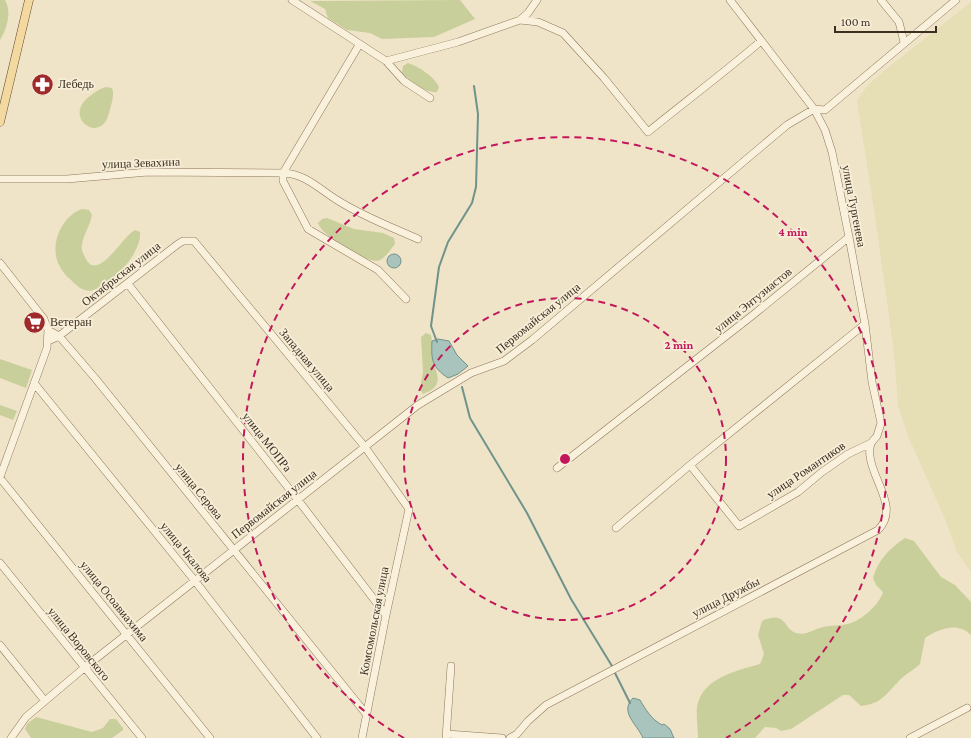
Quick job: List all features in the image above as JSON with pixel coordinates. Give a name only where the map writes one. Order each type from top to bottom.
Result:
[{"type":"main road","points":[[23,0],[25,15]]},
{"type":"main road","points":[[0,122],[29,0]]},
{"type":"street","points":[[292,0],[359,45],[386,61],[404,81],[430,98]]},
{"type":"street","points":[[386,61],[458,42],[520,20],[528,13],[537,0]]},
{"type":"street","name":"улица Тургенева","points":[[730,0],[814,109],[825,130],[832,152],[849,237],[865,324],[872,382],[881,423],[877,436],[871,443]]},
{"type":"street","points":[[881,0],[899,22],[904,42]]},
{"type":"street","name":"Первомайская улица","points":[[11,736],[26,717],[84,668],[128,635],[233,550],[365,447],[432,396],[471,373],[504,361],[538,335],[787,126],[814,109],[825,110],[904,42],[956,0]]},
{"type":"street","points":[[520,20],[538,22],[563,33],[604,78],[648,132],[706,84],[735,64],[761,40]]},
{"type":"street","points":[[359,45],[283,173],[283,181],[308,229],[378,270],[406,299]]},
{"type":"street","name":"улица Зевахина","points":[[0,179],[67,179],[148,172],[291,173],[308,179],[338,201],[418,239]]},
{"type":"street","name":"улица Энтузиастов","points":[[557,468],[753,315],[849,237]]},
{"type":"street","name":"Западная улица","points":[[178,244],[183,241],[194,241],[365,447],[408,510]]},
{"type":"street","name":"Октябрьская улица","points":[[48,341],[59,336],[178,244]]},
{"type":"street","points":[[0,263],[44,319],[48,330],[48,341],[0,477]]},
{"type":"street","name":"улица МОПРа","points":[[128,284],[298,500],[386,615]]},
{"type":"street","points":[[616,528],[690,465],[865,324]]},
{"type":"street","points":[[48,330],[59,336]]},
{"type":"street","name":"улица Серова","points":[[59,336],[367,715]]},
{"type":"street","name":"улица Чкалова","points":[[34,383],[195,581],[317,738]]},
{"type":"street","name":"улица Романтиков","points":[[690,465],[738,526],[798,492],[822,472],[848,454],[871,443]]},
{"type":"street","name":"улица Дружбы","points":[[510,738],[517,734],[528,721],[546,705],[878,530],[883,525],[886,515],[885,500],[869,455],[871,443]]},
{"type":"street","name":"улица Осоавиахима","points":[[0,477],[210,738]]},
{"type":"street","name":"Комсомольская улица","points":[[362,738],[408,510]]},
{"type":"street","name":"улица Воровского","points":[[0,562],[142,738]]},
{"type":"street","points":[[0,645],[45,701]]},
{"type":"street","points":[[451,666],[446,736],[502,738]]},
{"type":"street","points":[[910,738],[967,708]]},
{"type":"shaded area","points":[[971,2],[971,572],[957,552],[945,519],[908,436],[898,406],[894,352],[857,101],[867,86],[884,71]]},
{"type":"green space","points":[[0,0],[5,0],[7,5],[8,20],[5,31],[0,40]]},
{"type":"green space","points":[[460,0],[475,19],[434,37],[382,39],[370,33],[347,30],[328,18],[325,9],[310,1]]},
{"type":"green space","points":[[408,63],[421,69],[434,79],[439,87],[437,92],[427,91],[413,83],[402,72],[403,66]]},
{"type":"green space","points":[[106,87],[112,88],[113,91],[109,113],[105,123],[99,127],[92,128],[86,125],[81,119],[80,112],[82,104],[94,93]]},
{"type":"green space","points":[[82,209],[89,210],[92,215],[82,247],[85,257],[90,264],[96,265],[103,262],[130,234],[135,230],[140,232],[136,250],[123,268],[107,283],[90,291],[79,287],[67,277],[59,266],[56,255],[57,239],[60,231],[69,218]]},
{"type":"green space","points":[[327,218],[354,229],[383,233],[394,238],[395,244],[380,260],[371,260],[362,257],[334,240],[321,228],[318,223],[322,219]]},
{"type":"green space","points":[[426,333],[431,335],[433,361],[438,377],[435,386],[423,394],[420,389],[423,372],[421,337]]},
{"type":"green space","points":[[0,359],[32,370],[26,388],[0,378]]},
{"type":"green space","points":[[0,405],[17,411],[13,420],[0,415]]},
{"type":"green space","points":[[905,538],[914,541],[941,577],[955,585],[971,602],[971,635],[960,628],[954,627],[942,629],[925,638],[920,664],[904,676],[880,700],[875,703],[861,706],[849,695],[843,695],[791,729],[781,731],[776,728],[765,727],[755,738],[698,738],[697,707],[700,697],[706,689],[721,677],[760,664],[764,654],[758,635],[762,621],[770,618],[780,619],[784,621],[792,631],[800,634],[826,626],[848,624],[859,619],[874,607],[883,592],[876,585],[873,578],[881,560],[894,546]]},
{"type":"green space","points":[[36,717],[92,732],[103,728],[110,719],[116,719],[123,730],[112,738],[31,738],[25,729],[27,724]]},
{"type":"water","points":[[391,254],[397,254],[401,258],[401,264],[397,268],[391,268],[387,264],[387,258]]},
{"type":"water","points":[[438,339],[449,341],[457,355],[468,366],[458,374],[448,378],[443,374],[436,366],[432,358],[432,341]]},
{"type":"water","points":[[633,698],[640,700],[647,711],[658,723],[662,725],[664,724],[670,729],[674,738],[643,738],[628,713],[629,703]]},
{"type":"waterway","points":[[437,342],[431,326],[439,267],[448,242],[472,203],[476,187],[478,114],[474,86]]},
{"type":"waterway","points":[[462,387],[470,418],[527,513],[571,599],[612,666]]},
{"type":"waterway","points":[[615,673],[630,703]]},
{"type":"place","name":"Лебедь","points":[[43,84]]},
{"type":"place","name":"Ветеран","points":[[34,322]]}]
